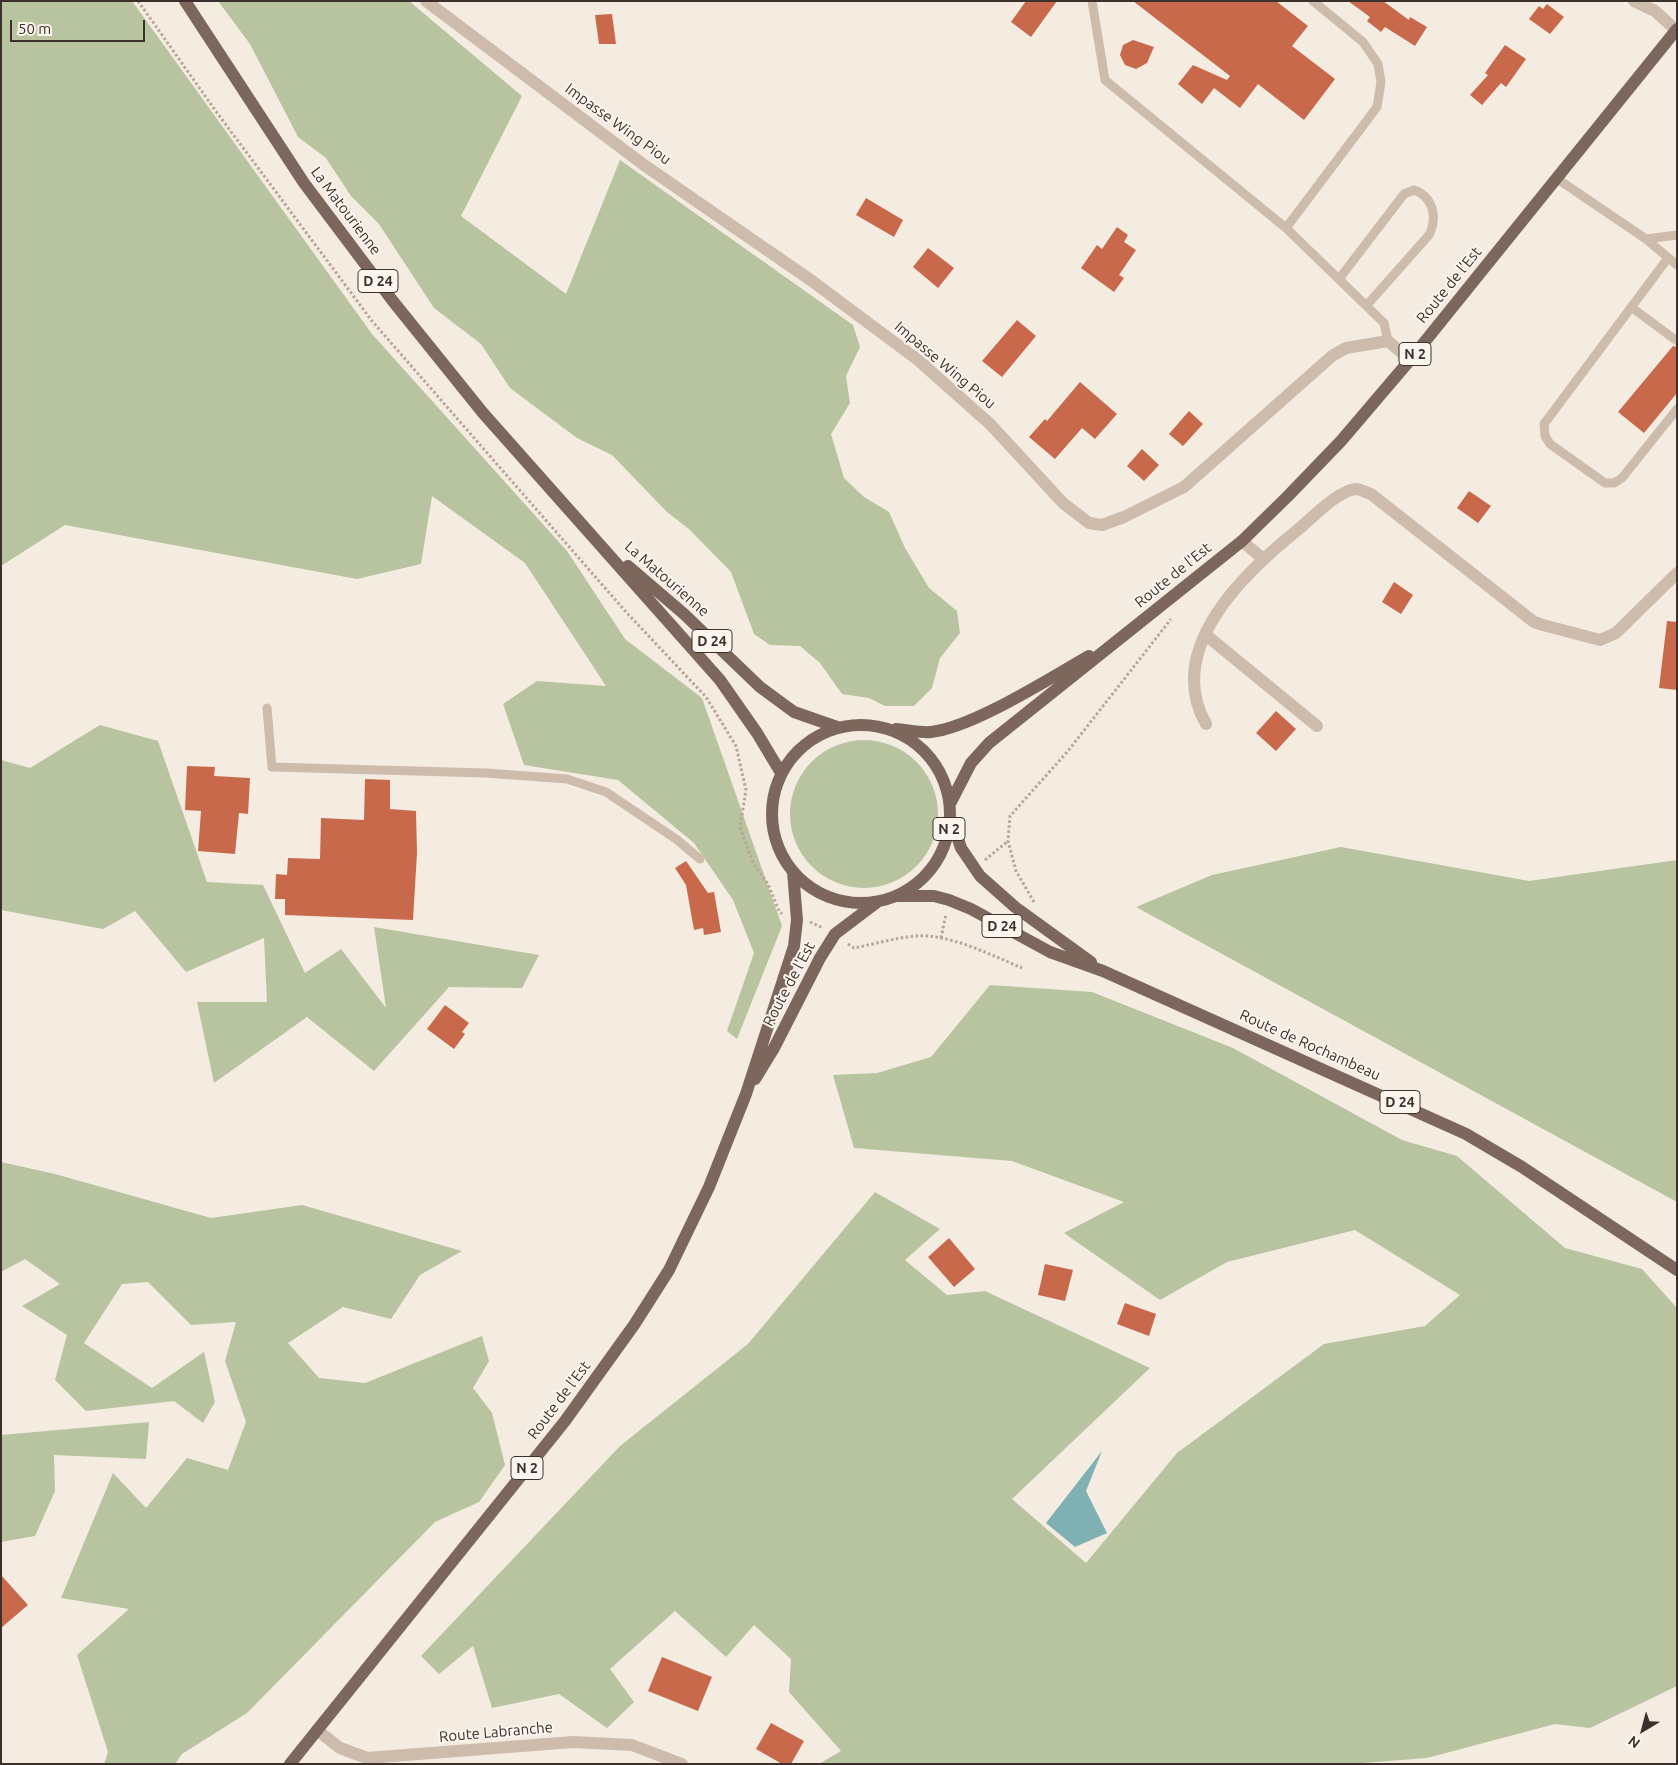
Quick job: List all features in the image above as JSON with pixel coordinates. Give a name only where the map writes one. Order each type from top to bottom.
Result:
[{"type":"main road","name":"La Matourienne","points":[[185,1],[304,183],[392,300],[483,413],[720,680],[757,733],[781,773]]},
{"type":"main road","name":"Route de l'Est","points":[[951,802],[971,763],[989,743],[1242,541],[1341,440],[1410,360],[1676,29]]},
{"type":"main road","name":"La Matourienne","points":[[597,540],[684,614],[760,687],[794,712],[837,727]]},
{"type":"main road","name":"Route de l'Est","points":[[890,728],[932,732],[962,724],[1115,642]]},
{"type":"main road","name":"N 2","points":[[864,724],[890,728],[912,740],[931,757],[944,778],[951,802],[951,819],[947,843],[936,865],[919,883],[898,896],[876,902],[845,902],[817,892],[793,872],[779,850],[772,824],[772,798],[781,773],[794,753],[814,737],[837,727],[864,724]]},
{"type":"main road","name":"Route de Rochambeau","points":[[951,819],[961,848],[980,876],[1015,907],[1103,971]]},
{"type":"main road","name":"Route de l'Est","points":[[290,1764],[565,1421],[634,1325],[669,1270],[688,1231],[746,1094],[794,946],[797,920],[793,872]]},
{"type":"main road","name":"Route de Rochambeau","points":[[898,896],[934,896],[971,909],[1050,952],[1103,971],[1466,1134],[1522,1167],[1677,1270]]},
{"type":"main road","name":"Route de l'Est","points":[[746,1094],[774,1048],[820,958],[835,934],[876,902]]},
{"type":"street","name":"Impasse Wing Piou","points":[[426,1],[644,165],[812,281],[918,360],[990,424],[1063,503],[1089,523],[1102,525],[1124,517],[1184,487],[1332,356],[1346,348],[1388,341]]},
{"type":"street","points":[[1634,1],[1654,6],[1676,29]]},
{"type":"street","points":[[1388,341],[1410,360]]},
{"type":"street","points":[[1206,724],[1198,709],[1194,691],[1198,659],[1215,614],[1262,558],[1341,495],[1357,489],[1371,494],[1534,622],[1543,626],[1600,640],[1616,633],[1677,574]]},
{"type":"street","points":[[1242,541],[1262,558]]},
{"type":"street","points":[[1206,635],[1317,726]]},
{"type":"street","name":"Route Labranche","points":[[317,1730],[340,1748],[369,1761],[573,1742],[632,1745],[682,1764]]},
{"type":"lane","points":[[1092,1],[1105,80],[1286,228],[1384,323],[1388,341]]},
{"type":"lane","points":[[1286,228],[1377,107],[1381,82],[1378,64],[1362,42],[1313,1]]},
{"type":"lane","points":[[1556,178],[1646,239],[1677,265]]},
{"type":"lane","points":[[1339,279],[1404,194],[1414,190],[1423,194],[1431,203],[1434,225],[1366,305]]},
{"type":"lane","points":[[1646,239],[1677,235]]},
{"type":"lane","points":[[1668,258],[1544,424],[1545,436],[1550,444],[1605,483],[1614,483],[1622,478],[1677,409]]},
{"type":"lane","points":[[1631,307],[1677,341]]},
{"type":"lane","points":[[267,708],[272,767],[486,773],[567,779],[606,792],[676,839],[700,860]]},
{"type":"path","points":[[138,1],[215,110],[372,321],[626,612],[706,697],[736,746],[746,790],[740,828],[753,863],[768,884],[778,911],[789,919]]},
{"type":"path","points":[[1042,908],[1034,902],[1016,871],[1008,841],[1010,816],[1068,751],[1176,613],[1166,602]]},
{"type":"path","points":[[979,865],[1008,841]]},
{"type":"path","points":[[941,938],[947,909]]},
{"type":"path","points":[[805,920],[831,931]]},
{"type":"path","points":[[847,943],[854,948],[916,936],[941,938],[978,949],[1022,968]]},
{"type":"green space","points":[[1,1],[132,1],[372,334],[567,551],[625,639],[702,698],[782,926],[737,1039],[727,1031],[754,953],[733,900],[694,843],[618,780],[524,765],[503,704],[537,681],[606,686],[525,563],[432,496],[421,564],[357,579],[65,525],[1,566]]},
{"type":"green space","points":[[218,1],[409,1],[522,96],[461,216],[566,294],[620,160],[853,325],[860,347],[846,376],[850,403],[831,434],[844,478],[864,497],[889,512],[905,548],[929,588],[957,611],[960,633],[940,658],[932,688],[914,706],[885,706],[869,698],[842,694],[820,663],[800,646],[770,645],[754,634],[731,572],[689,529],[667,512],[612,455],[577,438],[510,388],[481,344],[434,308],[379,224],[351,196],[326,158],[298,137],[250,44]]},
{"type":"green space","points":[[100,725],[158,741],[207,882],[263,885],[305,973],[341,949],[386,1008],[374,927],[539,955],[522,988],[449,987],[374,1071],[307,1017],[214,1083],[197,1002],[267,1002],[264,938],[186,972],[135,911],[103,929],[1,910],[1,760],[30,768]]},
{"type":"green space","points":[[864,740],[892,746],[916,762],[932,786],[938,814],[932,842],[916,866],[892,882],[864,888],[836,882],[812,866],[796,842],[790,814],[796,786],[812,762],[836,746]]},
{"type":"green space","points":[[1341,847],[1529,881],[1677,860],[1677,1202],[1136,907],[1212,875]]},
{"type":"green space","points":[[990,985],[1092,992],[1233,1048],[1402,1140],[1457,1156],[1565,1248],[1642,1269],[1677,1308],[1677,1686],[1590,1728],[1555,1724],[1427,1758],[1350,1764],[819,1764],[841,1751],[789,1692],[791,1659],[754,1625],[726,1657],[675,1611],[610,1669],[634,1702],[607,1728],[559,1694],[492,1708],[473,1646],[439,1674],[421,1656],[620,1446],[748,1344],[875,1192],[940,1229],[905,1260],[947,1295],[985,1291],[1150,1368],[1012,1499],[1086,1563],[1177,1453],[1324,1344],[1425,1326],[1460,1295],[1355,1230],[1227,1262],[1160,1300],[1064,1233],[1124,1202],[1012,1161],[854,1148],[833,1075],[877,1073],[931,1057]]},
{"type":"green space","points":[[1,1162],[55,1174],[211,1218],[302,1205],[462,1251],[420,1275],[391,1319],[343,1307],[288,1343],[319,1378],[365,1383],[482,1336],[489,1361],[473,1388],[492,1413],[505,1465],[479,1502],[435,1522],[247,1713],[182,1754],[175,1764],[104,1764],[108,1752],[77,1655],[129,1609],[61,1598],[113,1473],[146,1508],[187,1458],[228,1470],[246,1422],[225,1361],[236,1322],[191,1325],[148,1282],[122,1284],[84,1343],[152,1388],[204,1352],[215,1402],[203,1423],[174,1401],[86,1411],[55,1380],[67,1335],[22,1306],[60,1284],[25,1259],[1,1272]]},
{"type":"green space","points":[[149,1422],[146,1459],[54,1455],[55,1491],[35,1536],[1,1542],[1,1435]]},
{"type":"water","points":[[1102,1451],[1086,1491],[1107,1533],[1075,1547],[1046,1523]]},
{"type":"building","points":[[1026,1],[1057,1],[1031,37],[1011,22]]},
{"type":"building","points":[[1133,1],[1276,1],[1308,26],[1292,46],[1335,79],[1304,120],[1258,84],[1240,108],[1214,88],[1202,104],[1178,84],[1193,65],[1227,80],[1230,76]]},
{"type":"building","points":[[1348,1],[1383,1],[1409,20],[1410,17],[1427,27],[1415,46],[1385,27],[1381,32],[1367,21],[1370,17]]},
{"type":"building","points":[[1547,4],[1564,17],[1550,34],[1529,19],[1539,6],[1543,9]]},
{"type":"building","points":[[612,14],[616,44],[599,44],[595,15]]},
{"type":"building","points":[[1133,40],[1154,47],[1147,63],[1136,69],[1125,65],[1120,55],[1123,45]]},
{"type":"building","points":[[1505,45],[1526,59],[1506,87],[1501,83],[1482,105],[1470,95],[1488,75],[1485,73]]},
{"type":"building","points":[[866,198],[903,220],[894,237],[856,215]]},
{"type":"building","points":[[1117,227],[1128,235],[1124,242],[1136,250],[1119,275],[1124,278],[1114,292],[1081,268],[1097,245],[1102,249]]},
{"type":"building","points":[[928,248],[954,268],[938,288],[913,267]]},
{"type":"building","points":[[1017,320],[1036,336],[1002,377],[982,361]]},
{"type":"building","points":[[1673,346],[1677,347],[1677,393],[1644,433],[1618,412]]},
{"type":"building","points":[[1080,382],[1117,414],[1095,439],[1082,428],[1055,459],[1029,437],[1045,419],[1047,421]]},
{"type":"building","points":[[1189,411],[1203,424],[1183,446],[1169,434]]},
{"type":"building","points":[[1142,449],[1159,465],[1144,481],[1127,466]]},
{"type":"building","points":[[1469,491],[1491,506],[1478,523],[1457,508]]},
{"type":"building","points":[[1394,582],[1413,595],[1401,614],[1382,602]]},
{"type":"building","points":[[1667,621],[1677,622],[1677,690],[1659,688]]},
{"type":"building","points":[[1276,711],[1296,729],[1276,751],[1256,733]]},
{"type":"building","points":[[187,766],[215,767],[214,776],[250,778],[248,814],[239,813],[235,854],[198,851],[201,811],[185,810]]},
{"type":"building","points":[[365,779],[390,780],[390,809],[416,811],[417,853],[413,920],[285,915],[285,899],[275,899],[276,874],[287,875],[288,858],[320,859],[321,818],[364,820]]},
{"type":"building","points":[[686,861],[708,893],[714,892],[721,932],[704,935],[703,928],[694,930],[686,885],[675,868]]},
{"type":"building","points":[[445,1005],[469,1023],[462,1032],[465,1034],[454,1049],[427,1029]]},
{"type":"building","points":[[949,1238],[975,1269],[954,1287],[928,1257]]},
{"type":"building","points":[[1045,1264],[1073,1270],[1065,1301],[1038,1295]]},
{"type":"building","points":[[1125,1303],[1156,1314],[1149,1336],[1117,1324]]},
{"type":"building","points":[[1,1575],[28,1605],[1,1628]]},
{"type":"building","points":[[662,1657],[712,1677],[698,1711],[648,1691]]},
{"type":"building","points":[[771,1723],[804,1741],[791,1764],[782,1764],[756,1749]]}]
